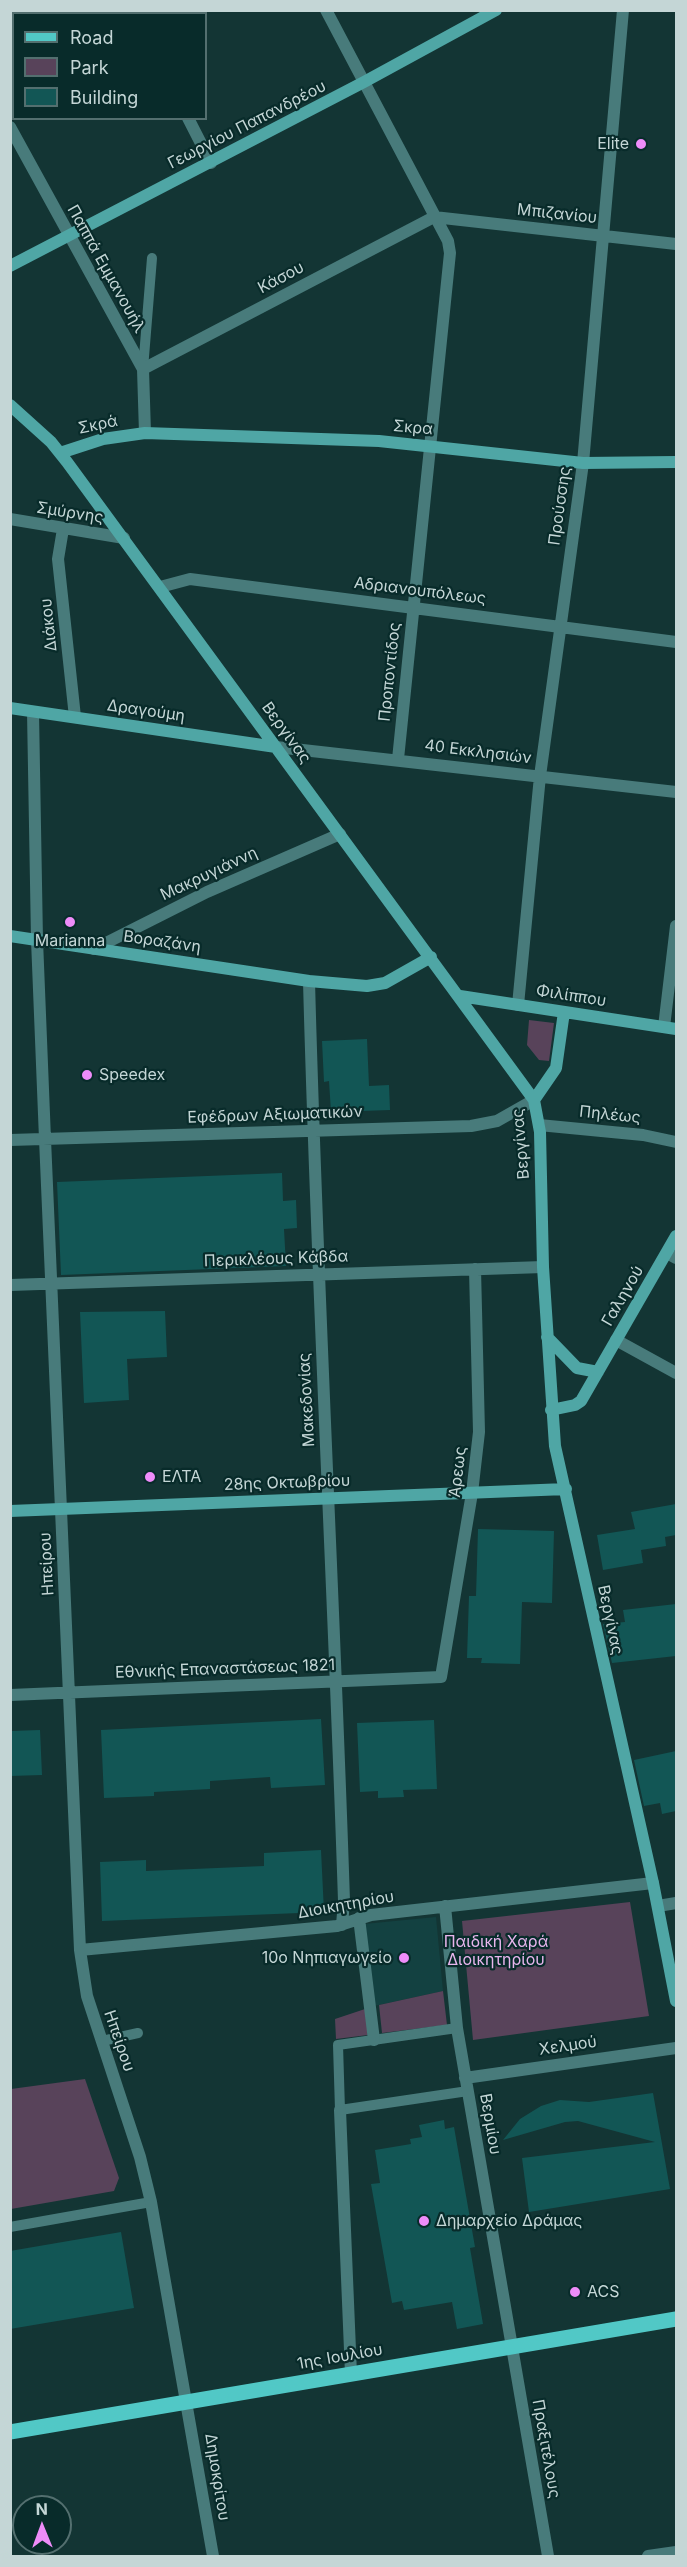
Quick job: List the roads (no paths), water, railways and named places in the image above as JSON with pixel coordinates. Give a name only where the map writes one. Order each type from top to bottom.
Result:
[{"type":"main road","name":"Γεωργίου Παπανδρέου","points":[[10,266],[364,82],[484,14],[496,10]]},
{"type":"main road","name":"Βεργίνας","points":[[12,410],[60,453],[534,1100],[539,1125],[543,1267],[555,1446],[653,1883],[676,2001]]},
{"type":"main road","name":"Σκρα","points":[[145,433],[379,441],[583,463],[676,462]]},
{"type":"main road","name":"Σκρά","points":[[60,453],[103,439],[145,433]]},
{"type":"main road","name":"Δραγούμη","points":[[10,708],[276,747]]},
{"type":"main road","name":"Βοραζάνη","points":[[10,936],[309,981],[378,985],[431,957]]},
{"type":"main road","name":"Φιλίππου","points":[[460,996],[670,1028]]},
{"type":"main road","points":[[534,1100],[548,1083],[556,1068],[564,1012]]},
{"type":"main road","name":"Γαληνού","points":[[551,1410],[575,1405],[581,1401],[616,1340],[672,1255],[676,1236]]},
{"type":"main road","points":[[547,1337],[577,1368],[598,1372]]},
{"type":"main road","name":"28ης Οκτωβρίου","points":[[10,1511],[566,1489]]},
{"type":"main road","name":"1ης Ιουλίου","points":[[10,2432],[676,2319]]},
{"type":"street","points":[[326,10],[448,242],[450,253],[429,446]]},
{"type":"street","name":"Προύσσης","points":[[518,1005],[540,776],[583,463],[623,10]]},
{"type":"street","points":[[189,120],[211,162]]},
{"type":"street","name":"Παππά Εμμανουήλ","points":[[10,128],[143,369],[145,433]]},
{"type":"street","name":"Μπιζανίου","points":[[434,217],[676,244]]},
{"type":"street","name":"Κάσου","points":[[143,369],[434,217]]},
{"type":"street","name":"Προποντίδος","points":[[398,759],[429,446]]},
{"type":"street","name":"Σμύρνης","points":[[10,519],[124,538]]},
{"type":"street","name":"Διάκου","points":[[63,529],[58,559],[75,717]]},
{"type":"street","name":"Αδριανουπόλεως","points":[[160,587],[190,579],[676,642]]},
{"type":"street","name":"Ηπείρου","points":[[33,712],[45,1139],[81,1950],[86,1992],[140,2157],[152,2202],[188,2402]]},
{"type":"street","name":"40 Εκκλησιών","points":[[276,747],[676,792]]},
{"type":"street","name":"Μακρυγιάννη","points":[[94,949],[207,892],[340,834]]},
{"type":"street","points":[[670,1028],[676,926]]},
{"type":"street","name":"Μακεδονίας","points":[[309,981],[317,1275],[337,1682],[344,1901],[342,1925]]},
{"type":"street","name":"Εφέδρων Αξιωματικών","points":[[10,1140],[484,1125],[497,1122],[534,1100]]},
{"type":"street","name":"Πηλέως","points":[[539,1125],[644,1135],[676,1142]]},
{"type":"street","name":"Περικλέους Κάβδα","points":[[10,1285],[543,1267]]},
{"type":"street","name":"Άρεως","points":[[441,1677],[472,1493],[479,1417],[475,1269]]},
{"type":"street","points":[[616,1340],[676,1373]]},
{"type":"street","name":"Εθνικής Επαναστάσεως 1821","points":[[10,1695],[441,1677]]},
{"type":"street","name":"Διοικητηρίου","points":[[81,1950],[342,1925],[359,1918],[445,1906],[653,1883]]},
{"type":"street","points":[[658,1906],[676,1903]]},
{"type":"street","name":"Βερμίου","points":[[445,1906],[457,2028],[512,2346]]},
{"type":"street","points":[[359,1918],[374,2040]]},
{"type":"street","name":"Χελμού","points":[[465,2078],[676,2048]]},
{"type":"street","points":[[340,2110],[351,2374]]},
{"type":"street","name":"Πραξιτέλους","points":[[512,2346],[548,2556]]},
{"type":"street","name":"Δημοκρίτου","points":[[188,2402],[213,2556]]},
{"type":"street","points":[[648,2556],[676,2552]]},
{"type":"lane","points":[[143,369],[152,258]]},
{"type":"lane","points":[[457,2028],[338,2045],[340,2110],[468,2091]]},
{"type":"lane","points":[[102,2041],[138,2033]]},
{"type":"lane","points":[[10,2227],[152,2202]]},
{"type":"place","name":"Elite","points":[[641,144]]},
{"type":"place","name":"Marianna","points":[[70,922]]},
{"type":"place","name":"Speedex","points":[[87,1075]]},
{"type":"place","name":"ΕΛΤΑ","points":[[150,1477]]},
{"type":"place","name":"10ο Νηπιαγωγείο","points":[[404,1958]]},
{"type":"place","name":"Δημαρχείο Δράμας","points":[[424,2221]]},
{"type":"place","name":"ACS","points":[[575,2292]]},
{"type":"park label","name":"Παιδική Χαρά Διοικητηρίου","points":[[496,1951]]}]
